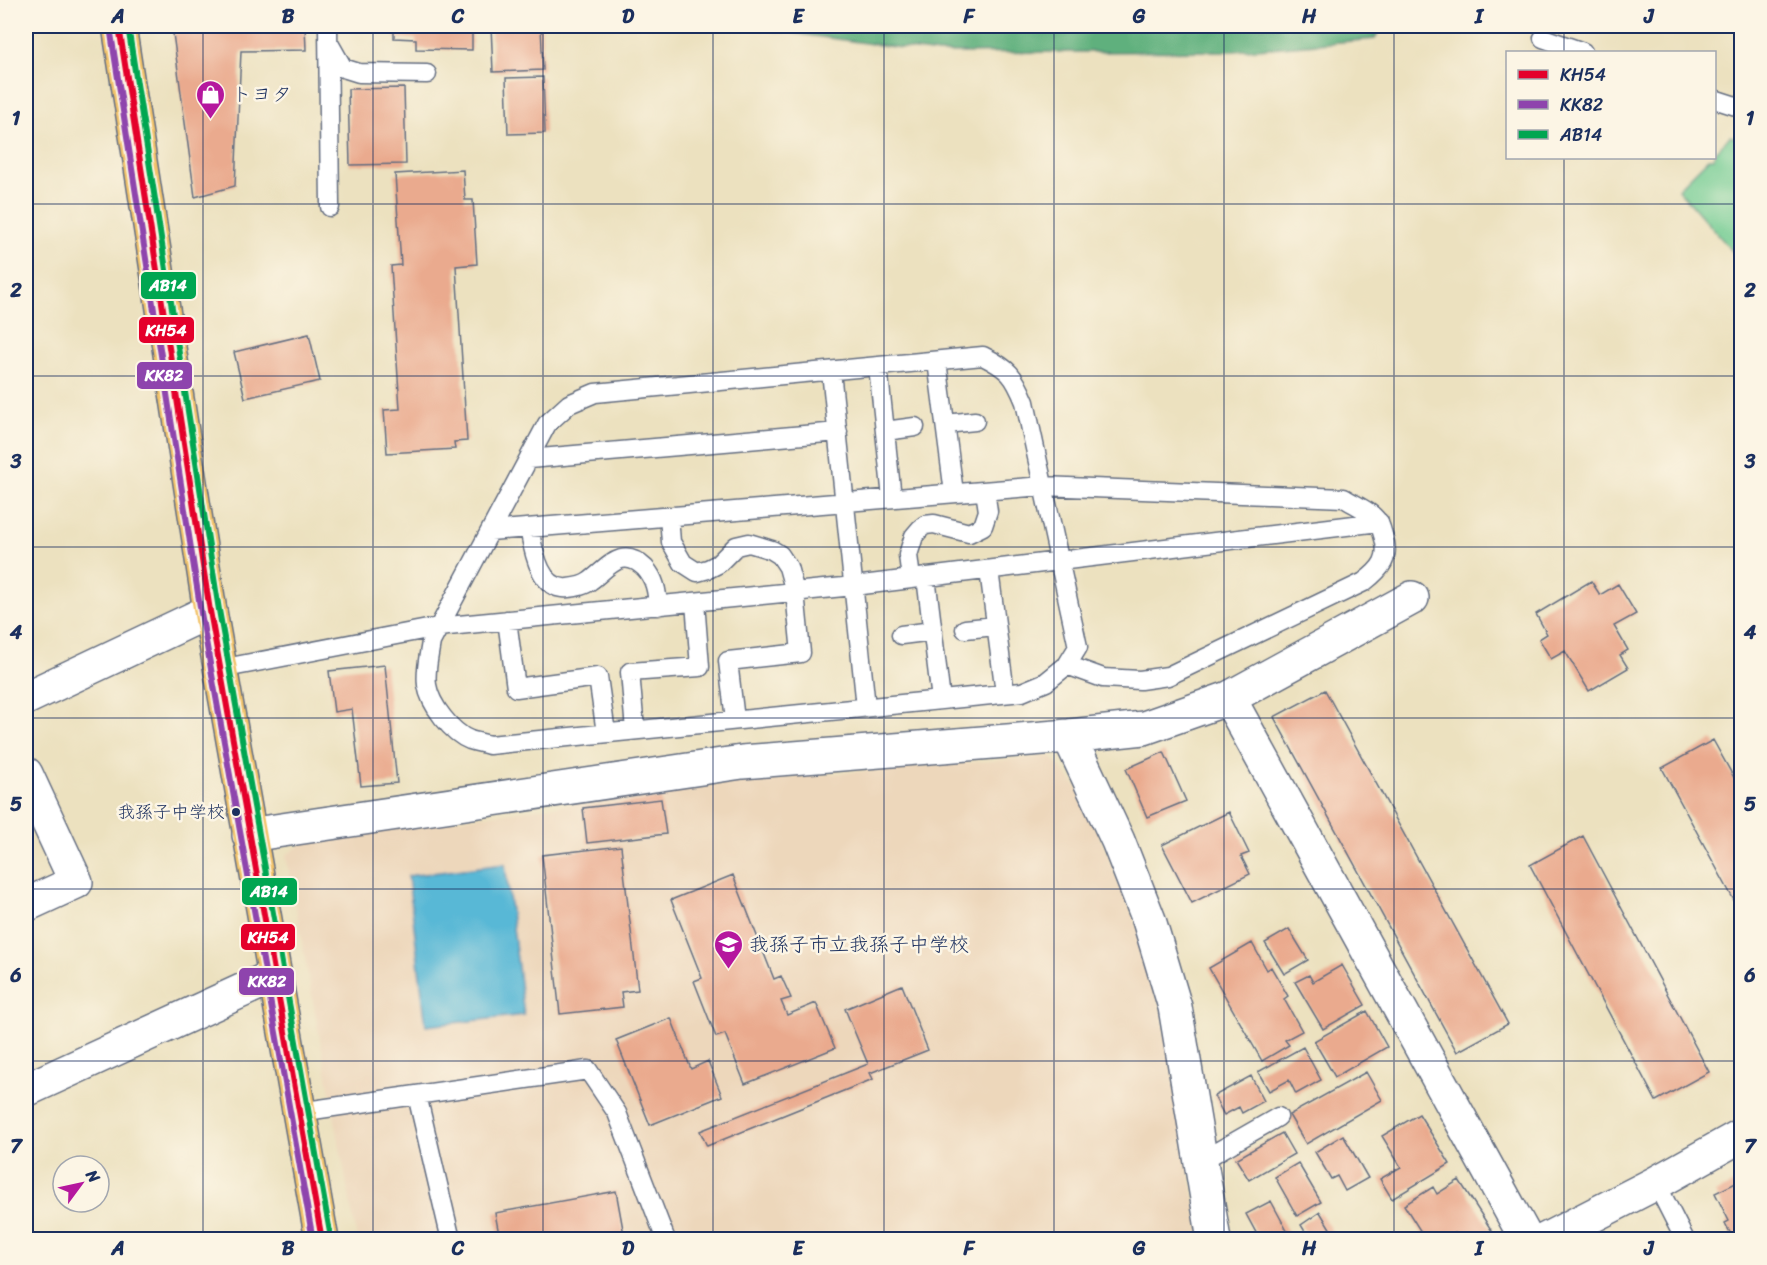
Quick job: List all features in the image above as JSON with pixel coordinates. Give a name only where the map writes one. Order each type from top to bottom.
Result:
[{"type":"highway","points":[[118,26],[210,611],[322,1239]]},
{"type":"street","points":[[249,836],[742,762],[1144,728],[1228,698],[1412,598]]},
{"type":"street","points":[[26,698],[210,611]]},
{"type":"street","points":[[1228,698],[1527,1239]]},
{"type":"street","points":[[1069,736],[1118,841],[1149,920],[1175,1007],[1214,1239]]},
{"type":"street","points":[[26,774],[76,882],[26,905]]},
{"type":"street","points":[[26,1090],[274,976]]},
{"type":"street","points":[[1545,1239],[1742,1135]]},
{"type":"lane","points":[[329,34],[343,68],[359,73],[428,74]]},
{"type":"lane","points":[[329,34],[330,207]]},
{"type":"lane","points":[[1543,38],[1580,51]]},
{"type":"lane","points":[[1716,100],[1742,108]]},
{"type":"lane","points":[[983,356],[1003,366],[1016,381],[1025,402],[1078,647],[1067,665],[1046,682],[1022,692],[489,745],[468,739],[443,717],[433,703],[428,687],[427,672],[431,642],[547,424],[569,404],[595,393],[878,366],[983,356]]},
{"type":"lane","points":[[937,361],[954,493]]},
{"type":"lane","points":[[878,366],[892,498]]},
{"type":"lane","points":[[831,371],[866,707]]},
{"type":"lane","points":[[945,424],[975,421]]},
{"type":"lane","points":[[885,431],[915,427]]},
{"type":"lane","points":[[529,459],[838,432]]},
{"type":"lane","points":[[490,531],[1043,486],[1344,498],[1378,522],[1386,544],[1386,558],[1377,573],[1364,582],[1168,676],[1140,680],[1103,678],[1067,665]]},
{"type":"lane","points":[[941,700],[933,631],[919,578],[908,555],[914,536],[925,525],[951,527],[962,533],[969,533],[983,526],[988,511],[985,491]]},
{"type":"lane","points":[[669,516],[671,542],[683,562],[697,572],[718,564],[736,546],[749,543],[772,550],[780,555],[788,567],[795,592],[801,653],[728,661],[735,720]]},
{"type":"lane","points":[[220,669],[438,627],[854,586],[1378,522]]},
{"type":"lane","points":[[529,528],[537,562],[548,580],[555,585],[564,588],[583,585],[614,561],[627,559],[640,563],[651,574],[657,590],[658,606]]},
{"type":"lane","points":[[989,570],[1005,693]]},
{"type":"lane","points":[[635,730],[630,672],[700,667],[694,602]]},
{"type":"lane","points":[[507,620],[516,688],[598,677],[606,733]]},
{"type":"lane","points":[[965,629],[996,626]]},
{"type":"lane","points":[[901,635],[933,631]]},
{"type":"lane","points":[[298,1112],[588,1071],[617,1113],[666,1239]]},
{"type":"lane","points":[[417,1095],[451,1239]]},
{"type":"lane","points":[[1201,1161],[1278,1117]]},
{"type":"lane","points":[[1656,1182],[1685,1239]]},
{"type":"shaded area","name":"我孫子市立我孫子中学校","points":[[1051,756],[1081,792],[1137,925],[1162,1013],[1201,1239],[357,1239],[286,855],[310,839],[745,781]]},
{"type":"green space","points":[[742,26],[1381,26],[1375,39],[1234,51],[938,53]]},
{"type":"green space","points":[[1730,136],[1741,140],[1741,261],[1678,189],[1708,159],[1716,159],[1716,151]]},
{"type":"water","points":[[505,864],[524,1015],[426,1026],[408,876]]},
{"type":"building","name":"トヨタ","points":[[172,26],[305,26],[306,50],[241,51],[235,186],[195,197]]},
{"type":"building","points":[[394,26],[472,26],[472,50],[416,49],[416,39],[394,38]]},
{"type":"building","points":[[491,26],[541,26],[543,70],[493,72]]},
{"type":"building","points":[[543,77],[545,133],[508,134],[506,78]]},
{"type":"building","points":[[404,88],[406,164],[350,165],[348,89]]},
{"type":"building","points":[[463,170],[465,200],[473,200],[477,264],[456,266],[467,441],[454,442],[455,449],[387,453],[384,410],[400,409],[391,266],[401,265],[395,174]]},
{"type":"building","points":[[309,334],[320,381],[245,398],[234,352]]},
{"type":"building","points":[[1591,581],[1600,595],[1618,584],[1636,614],[1614,626],[1628,650],[1620,655],[1628,668],[1589,691],[1565,651],[1551,659],[1539,639],[1547,634],[1536,614]]},
{"type":"building","points":[[385,665],[397,783],[361,786],[352,709],[334,712],[329,671]]},
{"type":"building","points":[[1325,690],[1508,1024],[1457,1052],[1274,717]]},
{"type":"building","points":[[1713,740],[1742,792],[1742,915],[1662,768]]},
{"type":"building","points":[[1164,752],[1186,801],[1147,817],[1126,769]]},
{"type":"building","points":[[661,799],[666,834],[587,843],[583,808]]},
{"type":"building","points":[[1229,812],[1249,853],[1241,856],[1250,874],[1192,903],[1162,845]]},
{"type":"building","points":[[1583,836],[1709,1072],[1656,1101],[1530,865]]},
{"type":"building","points":[[621,846],[638,990],[621,992],[623,1007],[560,1014],[542,855]]},
{"type":"building","points":[[733,875],[774,979],[781,976],[791,998],[781,1001],[787,1015],[816,1003],[835,1048],[745,1084],[725,1034],[716,1037],[694,981],[702,978],[671,900]]},
{"type":"building","points":[[1289,929],[1308,960],[1284,974],[1265,943]]},
{"type":"building","points":[[1252,943],[1267,970],[1271,967],[1288,996],[1284,999],[1302,1031],[1285,1040],[1289,1045],[1262,1061],[1209,968]]},
{"type":"building","points":[[1342,965],[1365,1005],[1323,1029],[1295,982],[1309,975],[1313,982]]},
{"type":"building","points":[[902,985],[928,1050],[870,1073],[873,1079],[707,1146],[700,1131],[868,1064],[845,1009]]},
{"type":"building","points":[[1367,1011],[1387,1047],[1335,1077],[1314,1041]]},
{"type":"building","points":[[671,1018],[691,1069],[708,1061],[722,1096],[650,1125],[616,1040]]},
{"type":"building","points":[[1303,1047],[1321,1080],[1296,1094],[1289,1080],[1269,1091],[1258,1072]]},
{"type":"building","points":[[1366,1072],[1382,1100],[1306,1144],[1289,1115]]},
{"type":"building","points":[[1251,1076],[1264,1101],[1242,1113],[1239,1107],[1224,1115],[1214,1096]]},
{"type":"building","points":[[1419,1114],[1450,1164],[1392,1199],[1380,1179],[1401,1167],[1382,1136]]},
{"type":"building","points":[[1282,1133],[1294,1154],[1249,1180],[1236,1159]]},
{"type":"building","points":[[1343,1135],[1368,1178],[1345,1191],[1337,1176],[1331,1179],[1315,1152]]},
{"type":"building","points":[[1298,1163],[1321,1202],[1297,1216],[1275,1177]]},
{"type":"building","points":[[1459,1180],[1492,1231],[1480,1238],[1476,1233],[1465,1240],[1459,1240],[1455,1233],[1445,1240],[1426,1240],[1404,1205],[1433,1187],[1437,1194]]},
{"type":"building","points":[[1742,1180],[1742,1240],[1734,1240],[1725,1223],[1729,1221],[1715,1193]]},
{"type":"building","points":[[616,1191],[625,1240],[500,1240],[495,1213]]},
{"type":"building","points":[[1271,1201],[1292,1240],[1260,1240],[1246,1214]]},
{"type":"building","points":[[1320,1212],[1337,1240],[1306,1240],[1309,1238],[1301,1225]]},
{"type":"transit line","name":"KH54","points":[[119,26],[210,611],[322,1240]]},
{"type":"transit line","name":"AB14","points":[[128,26],[219,610],[331,1238]]},
{"type":"transit line","name":"KK82","points":[[110,27],[201,613],[313,1240]]},
{"type":"place","name":"トヨタ","points":[[211,120]]},
{"type":"place","name":"我孫子中学校","points":[[236,812]]},
{"type":"place","name":"我孫子市立我孫子中学校","points":[[728,970]]}]
